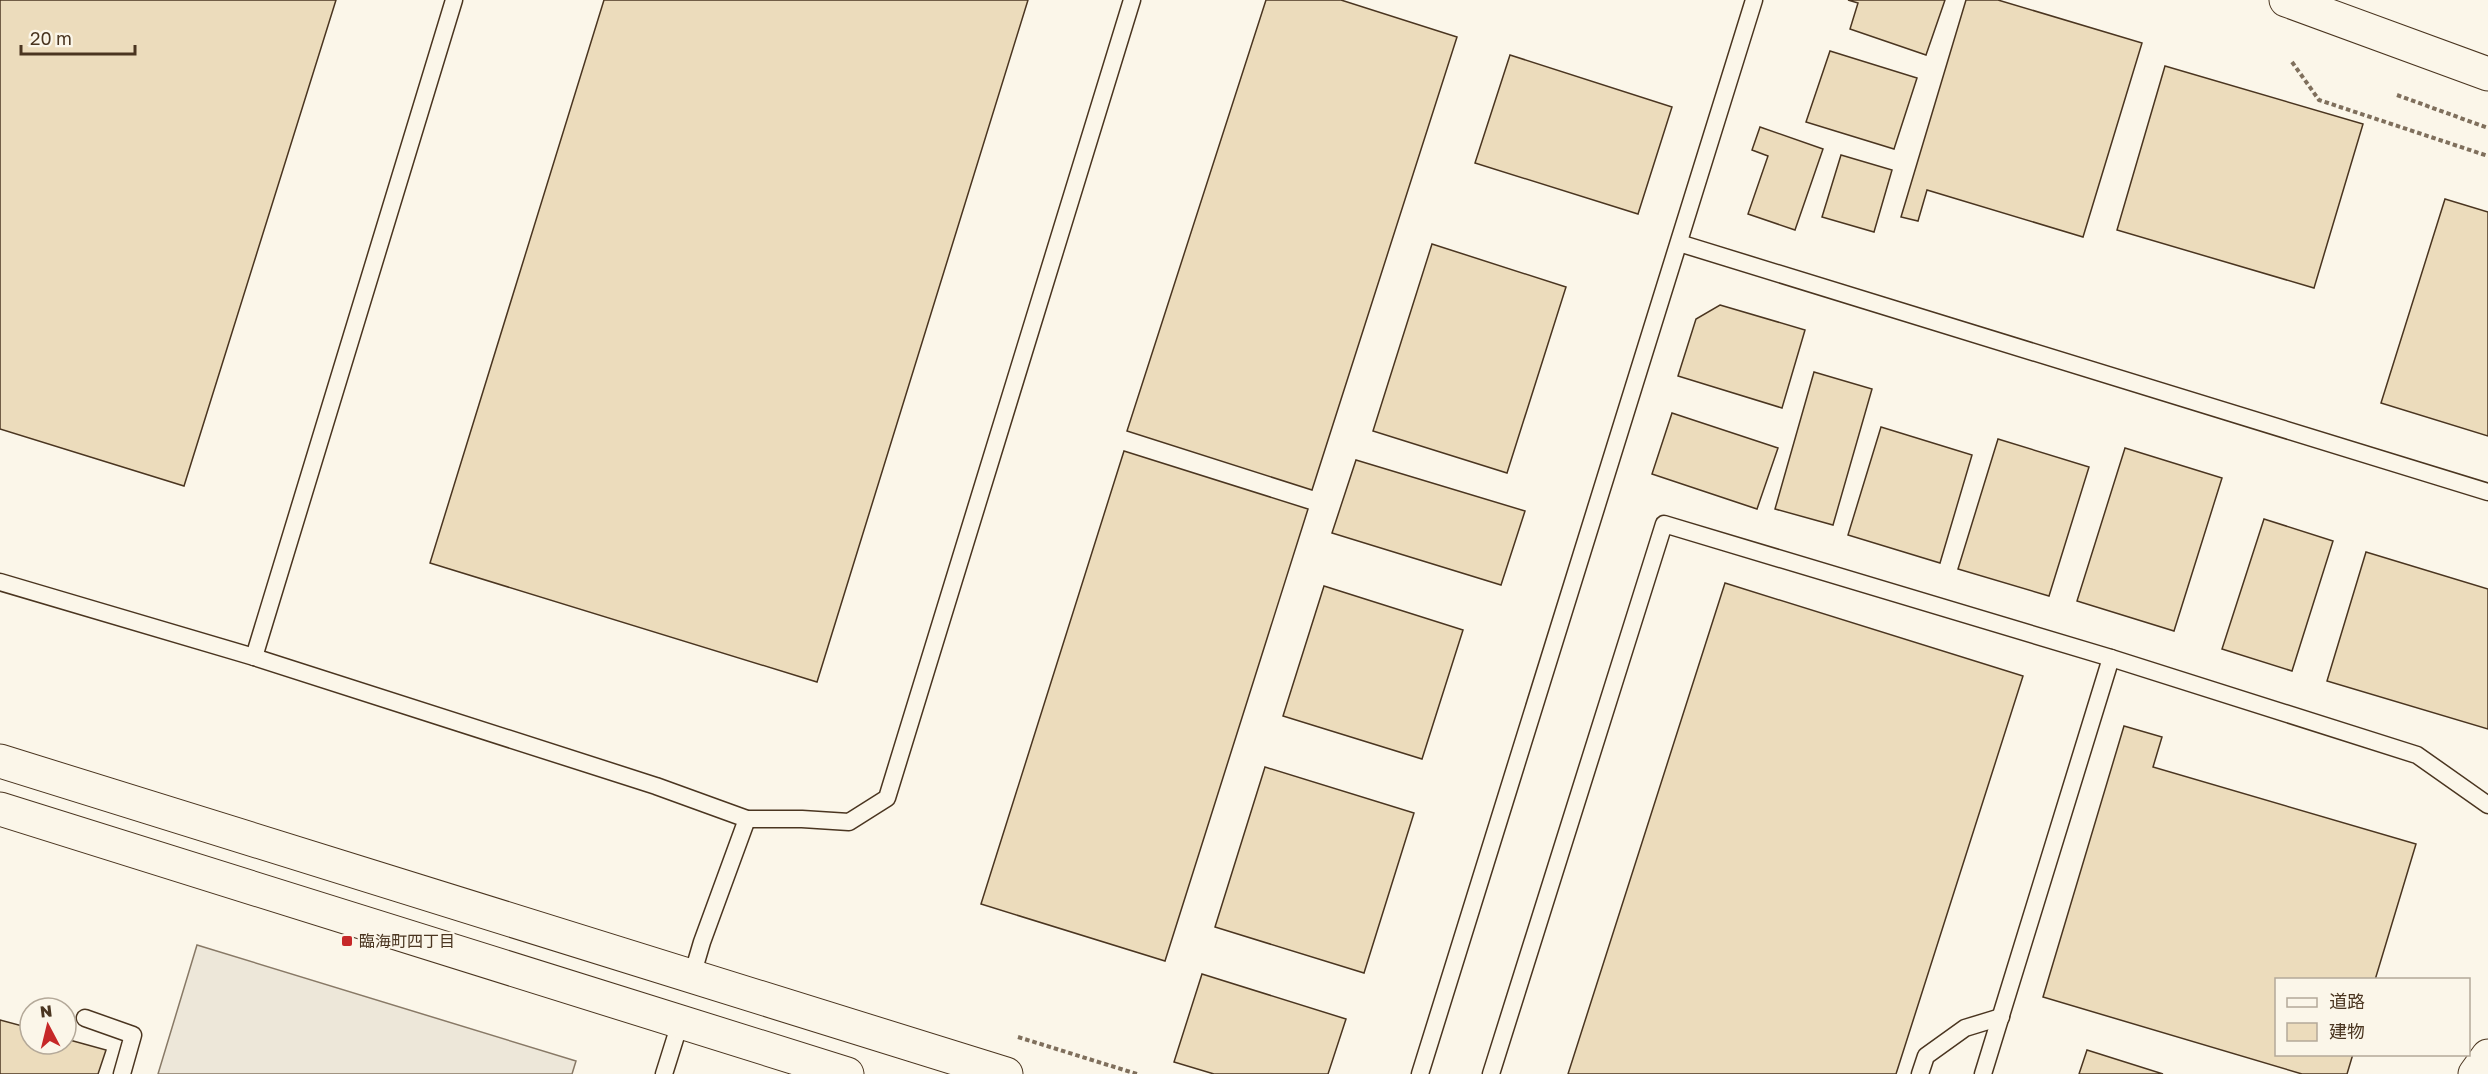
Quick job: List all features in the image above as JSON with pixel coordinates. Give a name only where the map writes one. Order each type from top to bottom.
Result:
[{"type":"street","points":[[2286,0],[2488,74]]},
{"type":"street","points":[[0,761],[1006,1074]]},
{"type":"street","points":[[0,809],[846,1074]]},
{"type":"street","points":[[680,1023],[692,976]]},
{"type":"street","points":[[2475,1074],[2488,1056]]},
{"type":"lane","points":[[254,657],[454,0]]},
{"type":"lane","points":[[0,582],[254,657],[656,786],[747,819],[849,822],[887,798],[1132,0]]},
{"type":"lane","points":[[1420,1074],[1754,0]]},
{"type":"lane","points":[[1678,243],[2488,492]]},
{"type":"lane","points":[[1491,1074],[1664,524],[2111,658],[2417,755],[2488,805]]},
{"type":"lane","points":[[1983,1074],[2111,658]]},
{"type":"lane","points":[[692,976],[702,942],[747,819]]},
{"type":"lane","points":[[1920,1074],[1926,1056],[1965,1028],[2001,1017]]},
{"type":"lane","points":[[85,1018],[133,1035],[122,1074]]},
{"type":"lane","points":[[664,1074],[680,1023]]},
{"type":"path","points":[[2292,62],[2319,100],[2488,156]]},
{"type":"path","points":[[2397,95],[2488,128]]},
{"type":"shaded area","points":[[197,945],[576,1061],[572,1074],[158,1074]]},
{"type":"building","points":[[0,0],[336,0],[184,486],[0,429]]},
{"type":"building","points":[[604,0],[1028,0],[817,682],[430,563]]},
{"type":"building","points":[[1266,0],[1341,0],[1457,37],[1312,490],[1127,431]]},
{"type":"building","points":[[1848,0],[1945,0],[1926,55],[1850,29],[1858,3]]},
{"type":"building","points":[[1966,0],[1998,0],[2142,43],[2083,237],[1927,190],[1918,221],[1901,217]]},
{"type":"building","points":[[1830,51],[1917,78],[1894,149],[1806,122]]},
{"type":"building","points":[[1510,55],[1672,107],[1638,214],[1475,163]]},
{"type":"building","points":[[2165,66],[2363,124],[2314,288],[2117,230]]},
{"type":"building","points":[[1760,127],[1823,149],[1795,230],[1748,214],[1768,156],[1752,150]]},
{"type":"building","points":[[1841,155],[1892,170],[1874,232],[1822,217]]},
{"type":"building","points":[[2445,199],[2488,212],[2488,436],[2381,403]]},
{"type":"building","points":[[1432,244],[1566,287],[1507,473],[1373,431]]},
{"type":"building","points":[[1720,305],[1805,330],[1782,408],[1678,376],[1696,319]]},
{"type":"building","points":[[1814,372],[1872,389],[1833,525],[1775,509]]},
{"type":"building","points":[[1672,413],[1778,448],[1757,509],[1652,474]]},
{"type":"building","points":[[1881,427],[1972,455],[1940,563],[1848,535]]},
{"type":"building","points":[[1998,439],[2089,467],[2049,596],[1958,569]]},
{"type":"building","points":[[2125,448],[2222,478],[2174,631],[2077,601]]},
{"type":"building","points":[[1124,451],[1308,509],[1165,961],[981,904]]},
{"type":"building","points":[[1356,460],[1525,511],[1501,585],[1332,533]]},
{"type":"building","points":[[2264,519],[2333,541],[2292,671],[2222,649]]},
{"type":"building","points":[[2366,552],[2488,589],[2488,729],[2327,681]]},
{"type":"building","points":[[1725,583],[2023,676],[1896,1074],[1568,1074]]},
{"type":"building","points":[[1324,586],[1463,630],[1422,759],[1283,716]]},
{"type":"building","points":[[2124,726],[2162,737],[2153,767],[2416,844],[2376,978],[2275,978],[2275,1056],[2352,1056],[2347,1074],[2302,1074],[2043,997]]},
{"type":"building","points":[[1265,767],[1414,813],[1364,973],[1215,927]]},
{"type":"building","points":[[1202,974],[1346,1019],[1328,1074],[1214,1074],[1174,1062]]},
{"type":"building","points":[[0,1020],[18,1025],[18,1056],[78,1056],[78,1042],[106,1050],[98,1074],[0,1074]]},
{"type":"building","points":[[2087,1050],[2163,1074],[2079,1074]]},
{"type":"place","name":"臨海町四丁目","points":[[347,941]]}]
